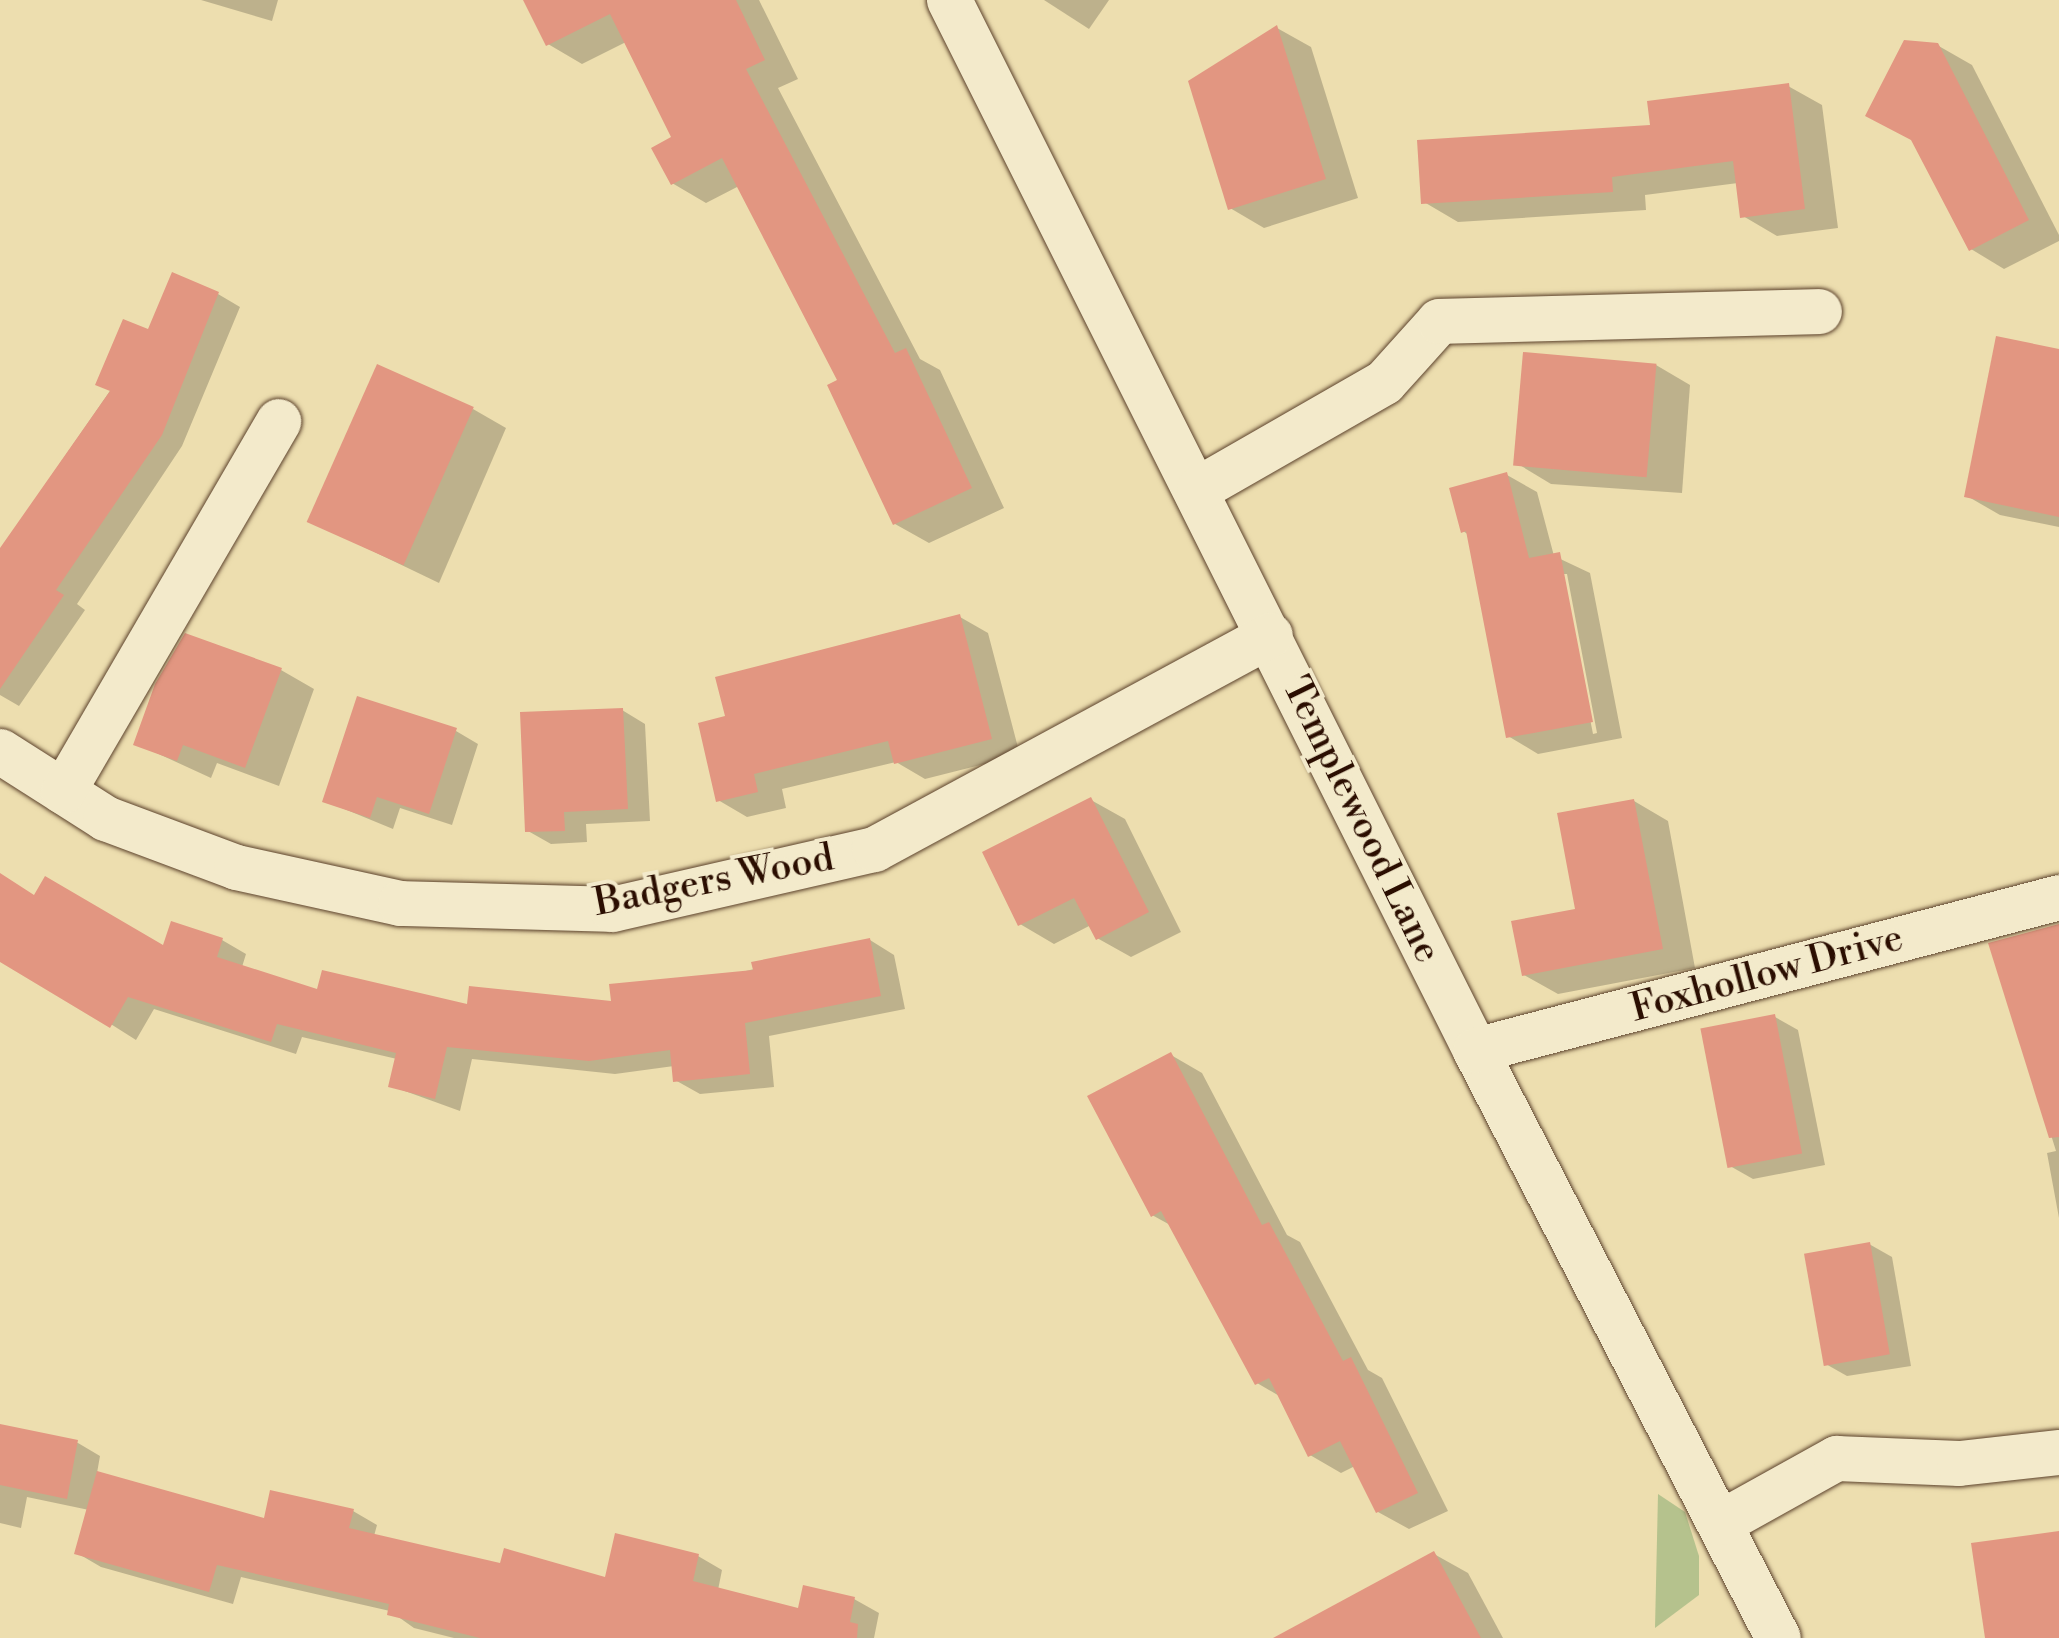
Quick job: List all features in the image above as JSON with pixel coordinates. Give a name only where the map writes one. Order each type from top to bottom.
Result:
[{"type":"street","name":"Templewood Lane","points":[[949,0],[1199,488],[1475,1050],[1721,1522],[1776,1637]]},
{"type":"street","points":[[1199,488],[1384,382],[1440,321],[1819,310]]},
{"type":"street","points":[[63,791],[278,421]]},
{"type":"street","name":"Badgers Wood","points":[[0,751],[105,818],[236,867],[400,904],[612,909],[874,850],[1270,635]]},
{"type":"street","name":"Foxhollow Drive","points":[[1475,1050],[2059,897]]},
{"type":"street","points":[[1721,1522],[1836,1458],[1959,1463],[2059,1452]]},
{"type":"green space","points":[[1658,1494],[1685,1512],[1699,1556],[1699,1595],[1655,1628]]},
{"type":"building","points":[[523,0],[736,0],[765,60],[746,69],[895,353],[906,348],[972,488],[893,525],[827,385],[837,380],[722,158],[671,185],[651,148],[671,137],[610,14],[546,46]]},
{"type":"building","points":[[1277,25],[1326,179],[1228,210],[1188,81]]},
{"type":"building","points":[[1904,40],[1938,43],[2029,220],[1969,251],[1911,140],[1865,116]]},
{"type":"building","points":[[1789,83],[1805,209],[1740,218],[1733,161],[1612,177],[1613,192],[1421,204],[1417,140],[1650,125],[1647,101]]},
{"type":"building","points":[[172,272],[219,292],[162,435],[56,590],[64,595],[0,689],[0,548],[110,391],[95,385],[123,319],[148,329]]},
{"type":"building","points":[[1996,336],[2059,349],[2059,517],[1964,497]]},
{"type":"building","points":[[1523,352],[1656,364],[1647,477],[1513,466]]},
{"type":"building","points":[[377,364],[474,407],[403,565],[307,522]]},
{"type":"building","points":[[1507,472],[1529,558],[1560,552],[1593,722],[1506,738],[1466,531],[1461,533],[1449,488]]},
{"type":"building","points":[[960,614],[992,739],[894,764],[888,741],[754,774],[758,792],[716,802],[698,723],[725,716],[715,677]]},
{"type":"building","points":[[185,633],[282,668],[245,768],[183,745],[177,761],[133,745],[155,684]]},
{"type":"building","points":[[357,696],[457,728],[429,814],[377,797],[370,818],[322,802]]},
{"type":"building","points":[[623,708],[628,809],[564,812],[565,831],[525,832],[520,712]]},
{"type":"building","points":[[1091,797],[1149,912],[1096,940],[1074,898],[1018,926],[982,852]]},
{"type":"building","points":[[1634,799],[1663,949],[1522,976],[1511,921],[1575,909],[1557,813]]},
{"type":"building","points":[[0,873],[34,895],[45,876],[163,945],[171,921],[223,938],[217,957],[317,989],[322,970],[467,1004],[469,986],[611,1001],[609,984],[753,970],[751,962],[870,938],[881,996],[745,1023],[750,1074],[673,1082],[670,1050],[589,1061],[447,1047],[435,1099],[388,1087],[396,1053],[277,1024],[271,1042],[128,997],[110,1028],[0,962]]},
{"type":"building","points":[[2059,924],[2059,1137],[2049,1138],[1988,943]]},
{"type":"building","points":[[1775,1014],[1802,1153],[1727,1168],[1700,1029]]},
{"type":"building","points":[[1171,1052],[1262,1225],[1269,1222],[1343,1361],[1351,1357],[1418,1493],[1376,1513],[1340,1441],[1308,1457],[1269,1378],[1255,1385],[1161,1211],[1151,1217],[1087,1096]]},
{"type":"building","points":[[1870,1242],[1890,1354],[1824,1366],[1804,1254]]},
{"type":"building","points":[[0,1424],[78,1440],[67,1499],[0,1485]]},
{"type":"building","points":[[97,1471],[264,1518],[270,1490],[354,1509],[349,1528],[500,1563],[504,1548],[605,1577],[615,1533],[699,1554],[693,1581],[798,1608],[803,1585],[855,1597],[850,1622],[858,1624],[857,1638],[480,1638],[387,1615],[389,1604],[217,1565],[209,1592],[74,1554]]},
{"type":"building","points":[[2059,1531],[2059,1638],[1985,1638],[1971,1543]]},
{"type":"building","points":[[1434,1551],[1481,1638],[1273,1638]]}]
